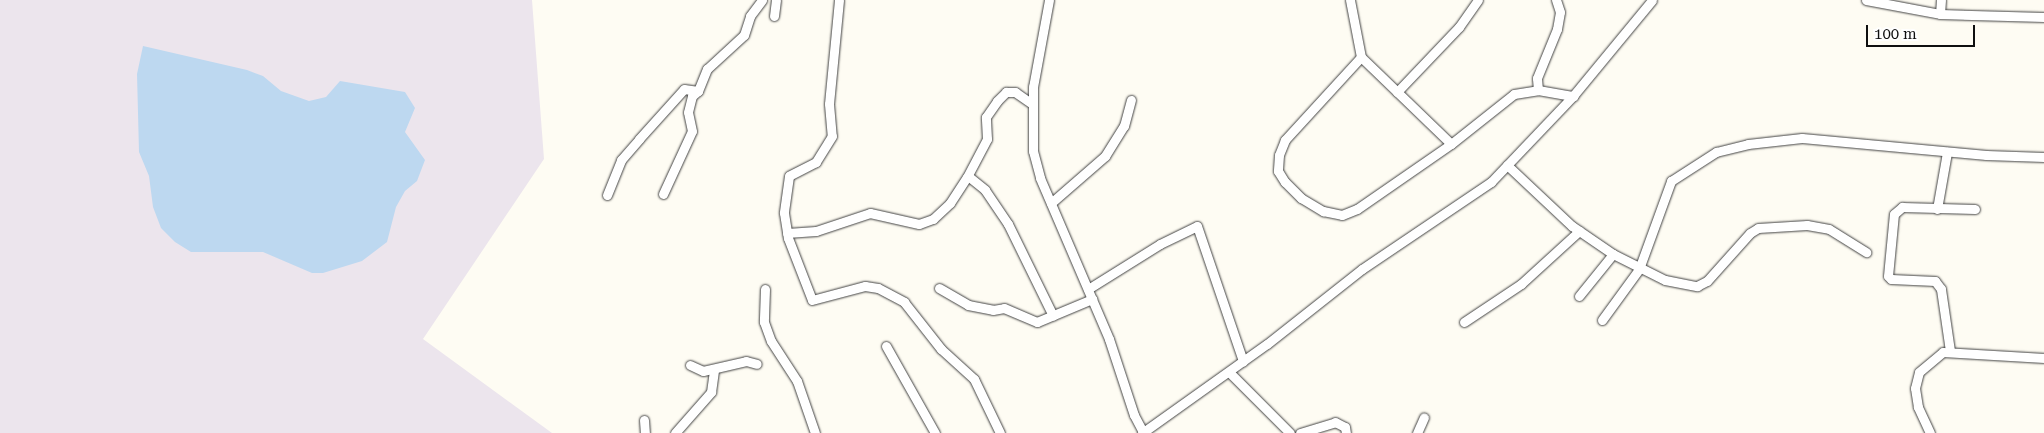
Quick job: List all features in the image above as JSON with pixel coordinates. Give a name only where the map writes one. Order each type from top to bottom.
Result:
[{"type":"street","points":[[663,194],[692,131],[689,103],[698,91],[707,69],[744,35],[750,16],[762,0]]},
{"type":"street","points":[[774,16],[776,0]]},
{"type":"street","points":[[839,0],[829,104],[832,136],[816,162],[789,176],[784,213],[787,234],[812,300],[865,286],[878,288],[899,299],[941,349],[974,380],[1000,433]]},
{"type":"street","points":[[1048,0],[1031,103],[1033,151],[1051,202],[1122,374],[1134,416],[1142,432],[1229,372],[1362,268],[1480,190],[1507,165],[1572,96],[1652,0]]},
{"type":"street","points":[[1350,0],[1361,57],[1451,144]]},
{"type":"street","points":[[1397,92],[1459,27],[1478,0]]},
{"type":"street","points":[[1538,90],[1537,78],[1557,29],[1560,12],[1556,0]]},
{"type":"street","points":[[1866,0],[1940,14],[2044,17]]},
{"type":"street","points":[[1940,14],[1941,0]]},
{"type":"street","points":[[1361,57],[1286,140],[1279,155],[1278,171],[1293,191],[1311,205],[1342,215],[1357,209],[1451,144],[1514,94],[1538,90],[1572,96]]},
{"type":"street","points":[[608,195],[621,160],[639,139],[684,89],[698,91]]},
{"type":"street","points":[[787,234],[816,231],[870,213],[918,224],[933,219],[950,203],[968,176],[987,138],[986,117],[997,101],[1006,92],[1015,92],[1031,103]]},
{"type":"street","points":[[1051,202],[1105,156],[1124,126],[1131,100]]},
{"type":"street","points":[[1602,320],[1639,269],[1671,181],[1716,152],[1748,144],[1802,138],[1947,152],[2044,157]]},
{"type":"street","points":[[1937,210],[1947,152]]},
{"type":"street","points":[[1507,165],[1579,231],[1639,269],[1665,280],[1697,286],[1707,281],[1750,233],[1758,228],[1781,225],[1807,225],[1829,230],[1866,252]]},
{"type":"street","points":[[968,176],[985,190],[1008,224],[1053,316]]},
{"type":"street","points":[[1950,350],[1941,288],[1935,281],[1891,279],[1887,274],[1897,209],[1975,209]]},
{"type":"street","points":[[1088,289],[1160,244],[1197,226],[1243,361]]},
{"type":"street","points":[[1464,322],[1521,284],[1579,231]]},
{"type":"street","points":[[1580,296],[1613,254]]},
{"type":"street","points":[[765,288],[764,322],[771,341],[797,381],[815,433]]},
{"type":"street","points":[[939,288],[968,305],[993,310],[1004,308],[1037,322],[1092,298]]},
{"type":"street","points":[[886,346],[935,433]]},
{"type":"street","points":[[1930,433],[1918,407],[1915,388],[1919,372],[1927,363],[1950,350],[2044,358]]},
{"type":"street","points":[[690,365],[699,371],[714,371],[746,361],[757,364]]},
{"type":"street","points":[[675,433],[711,392],[714,371]]},
{"type":"street","points":[[1229,372],[1290,433]]},
{"type":"street","points":[[1418,433],[1424,417]]},
{"type":"street","points":[[644,420],[645,433]]},
{"type":"street","points":[[1300,433],[1335,422],[1345,427],[1346,433]]},
{"type":"shaded area","points":[[0,0],[532,0],[544,159],[423,339],[552,433],[0,433]]},
{"type":"water","points":[[143,46],[247,70],[263,76],[281,91],[309,101],[326,97],[340,81],[405,92],[415,108],[405,132],[425,160],[417,181],[405,191],[396,207],[387,242],[362,261],[323,273],[312,273],[263,252],[191,252],[175,242],[161,228],[153,207],[149,176],[139,152],[137,74]]}]
